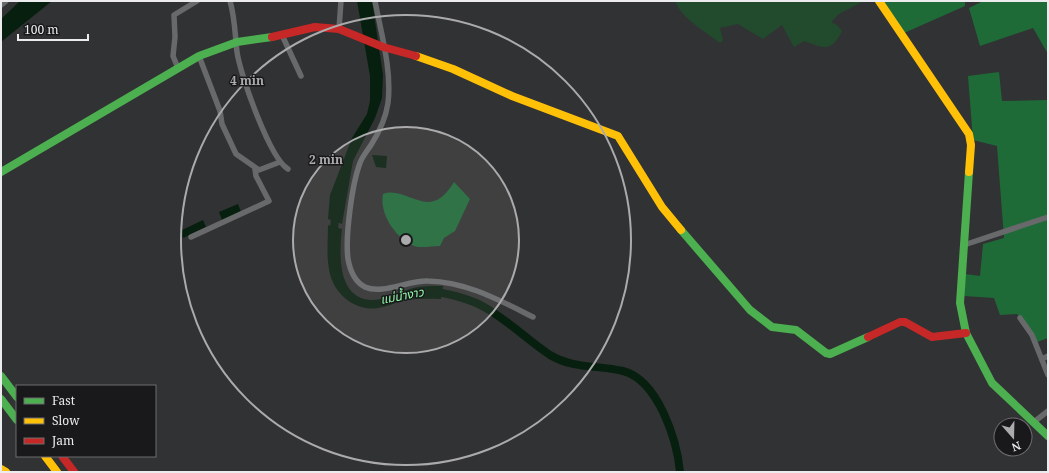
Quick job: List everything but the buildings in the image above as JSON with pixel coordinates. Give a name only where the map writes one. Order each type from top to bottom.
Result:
[{"type":"main road","points":[[879,1],[969,134],[971,145],[960,304],[966,333],[992,384],[1048,436]]},
{"type":"main road","points":[[1,172],[199,56],[237,42],[282,35],[315,27],[339,29],[384,48],[452,69],[512,96],[611,132],[618,136],[662,207],[750,310],[772,327],[796,330],[826,353],[830,354],[900,322],[905,322],[932,337],[966,333]]},
{"type":"main road","points":[[1,376],[16,396]]},
{"type":"main road","points":[[1,399],[16,419]]},
{"type":"main road","points":[[46,457],[52,468],[57,472]]},
{"type":"main road","points":[[63,457],[74,472]]},
{"type":"main road","points":[[1,468],[6,472]]},
{"type":"street","points":[[1,5],[6,1]]},
{"type":"street","points":[[178,68],[173,56],[175,37],[174,15],[197,1]]},
{"type":"street","points":[[230,1],[237,42],[237,53],[248,91],[258,118],[280,162],[288,169]]},
{"type":"street","points":[[339,29],[341,1]]},
{"type":"street","points":[[375,1],[384,48],[388,105],[376,135],[361,161],[352,203],[348,258],[356,280],[366,287],[373,289],[428,281],[457,284],[487,294],[533,317]]},
{"type":"street","points":[[282,35],[301,76]]},
{"type":"street","points":[[199,56],[220,111],[222,124],[236,154],[259,170],[263,170],[280,162]]},
{"type":"street","points":[[191,237],[269,201],[256,176],[255,168]]},
{"type":"street","points":[[964,245],[1048,217]]},
{"type":"street","points":[[1020,318],[1032,335],[1048,375]]},
{"type":"street","points":[[1042,359],[1048,356]]},
{"type":"street","points":[[1034,422],[1048,411]]},
{"type":"shaded area","points":[[675,1],[864,1],[839,14],[831,22],[837,25],[842,31],[834,43],[830,46],[822,47],[804,41],[794,47],[782,25],[763,39],[738,24],[720,28],[723,40],[720,43],[688,19]]},
{"type":"green space","points":[[883,1],[965,1],[965,6],[904,33]]},
{"type":"green space","points":[[983,1],[1048,1],[1048,54],[1033,28],[980,46],[969,8]]},
{"type":"green space","points":[[999,72],[1002,101],[1048,100],[1048,338],[1037,342],[1017,314],[1000,315],[994,298],[964,296],[965,274],[980,276],[983,244],[1004,238],[997,146],[973,140],[968,76]]},
{"type":"green space","points":[[454,182],[470,199],[455,231],[444,238],[440,246],[415,246],[406,241],[394,230],[383,209],[383,194],[401,194],[427,202],[436,200],[445,194]]},
{"type":"water","points":[[20,1],[52,1],[1,42],[1,19]]},
{"type":"water","points":[[357,1],[372,1],[383,75],[382,98],[375,118],[353,161],[342,224],[328,219],[330,195],[352,138],[367,114],[370,101],[370,76]]},
{"type":"water","points":[[372,155],[387,156],[386,168],[376,167]]},
{"type":"water","points":[[238,204],[241,212],[222,220],[219,212]]},
{"type":"water","points":[[203,220],[206,227],[183,238],[180,231]]},
{"type":"water","points":[[328,225],[342,229],[341,263],[347,285],[353,293],[362,298],[374,300],[416,287],[443,286],[441,299],[407,300],[370,309],[355,305],[337,289],[330,274],[328,256]]},
{"type":"waterway","name":"แม่น้ำงาว","points":[[333,237],[336,211]]},
{"type":"waterway","name":"แม่น้ำงาว","points":[[432,291],[452,295],[484,307],[493,312],[550,355],[568,363],[614,369],[623,371],[635,377],[646,386],[656,398],[664,413],[675,444],[680,472]]},
{"type":"traffic: fast","points":[[1,172],[199,56],[237,42],[272,37]]},
{"type":"traffic: fast","points":[[969,172],[960,303],[966,333],[992,383],[1048,436]]},
{"type":"traffic: fast","points":[[681,230],[750,310],[772,327],[796,330],[826,353],[830,354],[868,337]]},
{"type":"traffic: fast","points":[[1,376],[16,396]]},
{"type":"traffic: fast","points":[[1,399],[16,419]]},
{"type":"traffic: slow","points":[[879,1],[969,134],[971,145],[969,172]]},
{"type":"traffic: slow","points":[[416,56],[453,69],[512,96],[618,136],[662,207],[681,230]]},
{"type":"traffic: slow","points":[[46,457],[57,472]]},
{"type":"traffic: slow","points":[[1,469],[6,472]]},
{"type":"traffic: jam","points":[[272,37],[315,27],[339,29],[383,47],[416,56]]},
{"type":"traffic: jam","points":[[868,337],[900,322],[905,322],[932,337],[966,333]]},
{"type":"traffic: jam","points":[[63,457],[74,472]]}]
